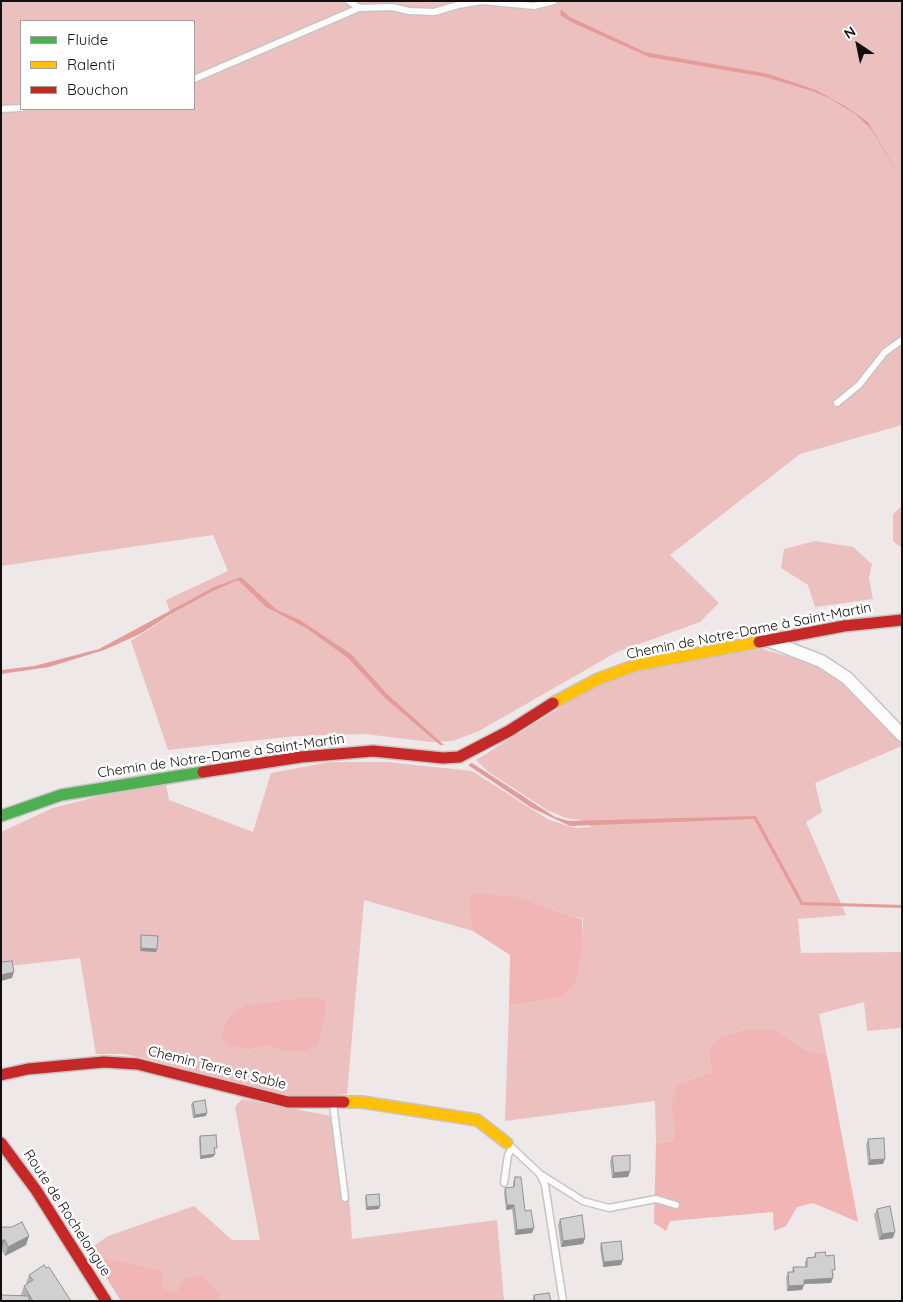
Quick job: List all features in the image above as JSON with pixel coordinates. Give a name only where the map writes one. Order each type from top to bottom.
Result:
[{"type":"street","name":"Chemin de Notre-Dame à Saint-Martin","points":[[1,816],[61,795],[301,757],[374,751],[443,758],[459,757],[472,752],[567,694],[598,679],[636,665],[844,626],[902,620]]},
{"type":"street","points":[[768,640],[822,661],[847,678],[902,735]]},
{"type":"street","name":"Chemin Terre et Sable","points":[[1,1074],[28,1069],[122,1062],[152,1067],[198,1081],[288,1102],[362,1102],[477,1120],[510,1145]]},
{"type":"street","name":"Route de Rochelongue","points":[[1,1142],[36,1190],[106,1301]]},
{"type":"lane","points":[[349,1],[359,8]]},
{"type":"lane","points":[[195,78],[359,8],[392,7],[409,11],[434,12],[482,1],[534,6],[554,1]]},
{"type":"lane","points":[[1,109],[20,108]]},
{"type":"lane","points":[[837,403],[859,385],[885,352],[902,340]]},
{"type":"lane","points":[[333,1103],[345,1198]]},
{"type":"lane","points":[[510,1145],[540,1174],[583,1201],[609,1208],[656,1199],[676,1205]]},
{"type":"lane","points":[[504,1183],[510,1145]]},
{"type":"lane","points":[[540,1174],[545,1185],[563,1301]]},
{"type":"shaded area","points":[[1,1],[902,1],[902,425],[800,454],[670,555],[719,603],[700,622],[617,652],[479,731],[453,741],[430,742],[365,734],[295,736],[168,750],[131,641],[171,615],[166,600],[228,571],[213,535],[1,566]]},
{"type":"shaded area","points":[[561,9],[570,17],[645,52],[769,74],[816,90],[845,106],[868,122],[902,180],[871,129],[855,114],[829,98],[765,77],[649,57],[571,22],[560,15]]},
{"type":"shaded area","points":[[902,506],[902,548],[893,541],[893,514]]},
{"type":"shaded area","points":[[815,541],[853,547],[872,564],[869,578],[873,599],[815,607],[808,585],[781,568],[784,549]]},
{"type":"shaded area","points":[[241,577],[277,610],[300,620],[351,654],[387,694],[444,745],[440,745],[385,698],[348,658],[306,628],[266,607],[238,580],[176,611],[140,634],[104,650],[49,667],[1,674],[1,670],[34,666],[99,649],[214,587]]},
{"type":"shaded area","points":[[762,649],[818,665],[851,687],[902,740],[902,746],[815,783],[822,812],[806,822],[846,915],[798,919],[801,953],[902,952],[902,1028],[867,1031],[864,1002],[819,1014],[827,1056],[804,1049],[775,1030],[709,1051],[711,1074],[700,1077],[671,1105],[674,1126],[673,1141],[656,1143],[655,1101],[505,1121],[509,1006],[564,997],[577,982],[583,944],[583,918],[469,906],[473,931],[364,900],[347,1094],[288,1099],[152,1060],[124,1054],[96,1054],[80,958],[1,967],[1,832],[53,808],[119,791],[166,784],[169,800],[253,832],[271,773],[330,762],[387,762],[472,771],[549,820],[575,828],[592,827],[580,820],[566,818],[547,810],[490,773],[476,760],[598,684],[633,671]],"holes":[[[291,1001],[282,1051],[269,1045],[270,1002]]]},
{"type":"shaded area","points":[[472,763],[555,817],[569,821],[756,816],[803,902],[902,905],[902,908],[801,905],[754,819],[570,826],[532,808],[468,765]]},
{"type":"shaded area","points":[[472,894],[514,896],[568,916],[582,919],[583,944],[577,982],[564,997],[509,1006],[510,955],[473,931],[469,906]]},
{"type":"shaded area","points":[[313,997],[326,1000],[323,1026],[317,1046],[304,1051],[281,1051],[269,1045],[249,1049],[226,1045],[222,1037],[224,1026],[232,1013],[247,1005]]},
{"type":"shaded area","points":[[746,1030],[775,1030],[804,1049],[827,1056],[858,1222],[813,1203],[797,1207],[786,1226],[774,1231],[773,1212],[670,1221],[666,1231],[654,1223],[656,1143],[673,1141],[674,1126],[671,1105],[678,1085],[711,1073],[709,1051],[719,1038]]},
{"type":"shaded area","points":[[242,1099],[337,1117],[350,1207],[352,1239],[497,1220],[504,1301],[217,1301],[218,1294],[177,1292],[163,1288],[161,1271],[92,1255],[95,1245],[108,1236],[194,1206],[232,1240],[260,1240],[235,1107]]},
{"type":"shaded area","points":[[92,1255],[162,1271],[163,1288],[177,1292],[183,1279],[202,1275],[219,1294],[217,1301],[121,1301]]},
{"type":"building","points":[[141,935],[158,936],[157,949],[141,948]]},
{"type":"building","points":[[12,961],[14,972],[1,975],[1,962]]},
{"type":"building","points":[[205,1100],[207,1113],[195,1115],[193,1102]]},
{"type":"building","points":[[216,1135],[217,1148],[214,1148],[215,1154],[201,1156],[200,1136]]},
{"type":"building","points":[[884,1138],[885,1159],[870,1160],[868,1139]]},
{"type":"building","points":[[630,1155],[630,1171],[614,1173],[612,1156]]},
{"type":"building","points":[[515,1177],[521,1177],[525,1211],[531,1210],[534,1228],[517,1230],[514,1205],[507,1205],[505,1188],[514,1187]]},
{"type":"building","points":[[379,1194],[380,1206],[367,1207],[366,1195]]},
{"type":"building","points":[[890,1206],[895,1232],[882,1234],[877,1209]]},
{"type":"building","points":[[582,1215],[585,1238],[563,1241],[560,1219]]},
{"type":"building","points":[[22,1222],[29,1236],[8,1247],[5,1240],[1,1240],[1,1227],[12,1227]]},
{"type":"building","points":[[621,1241],[623,1260],[604,1262],[601,1243]]},
{"type":"building","points":[[825,1252],[826,1256],[834,1255],[835,1270],[832,1270],[833,1278],[804,1280],[804,1285],[789,1286],[788,1272],[794,1272],[793,1267],[807,1267],[807,1258],[816,1257],[815,1253]]},
{"type":"building","points":[[44,1265],[46,1268],[49,1267],[71,1301],[33,1301],[24,1286],[33,1280],[29,1275]]},
{"type":"building","points":[[549,1293],[551,1301],[535,1301],[534,1295]]},
{"type":"building","points":[[1,1295],[29,1296],[29,1301],[1,1301]]},
{"type":"traffic: fast","points":[[1,816],[61,795],[203,772]]},
{"type":"traffic: slow","points":[[553,703],[598,679],[636,665],[759,642]]},
{"type":"traffic: slow","points":[[344,1102],[362,1102],[477,1120],[507,1143]]},
{"type":"traffic: jam","points":[[759,642],[844,626],[902,620]]},
{"type":"traffic: jam","points":[[203,772],[301,757],[373,751],[443,758],[459,757],[509,731],[553,703]]},
{"type":"traffic: jam","points":[[1,1075],[28,1069],[104,1062],[137,1064],[288,1102],[344,1102]]},
{"type":"traffic: jam","points":[[1,1143],[36,1190],[106,1301]]}]
